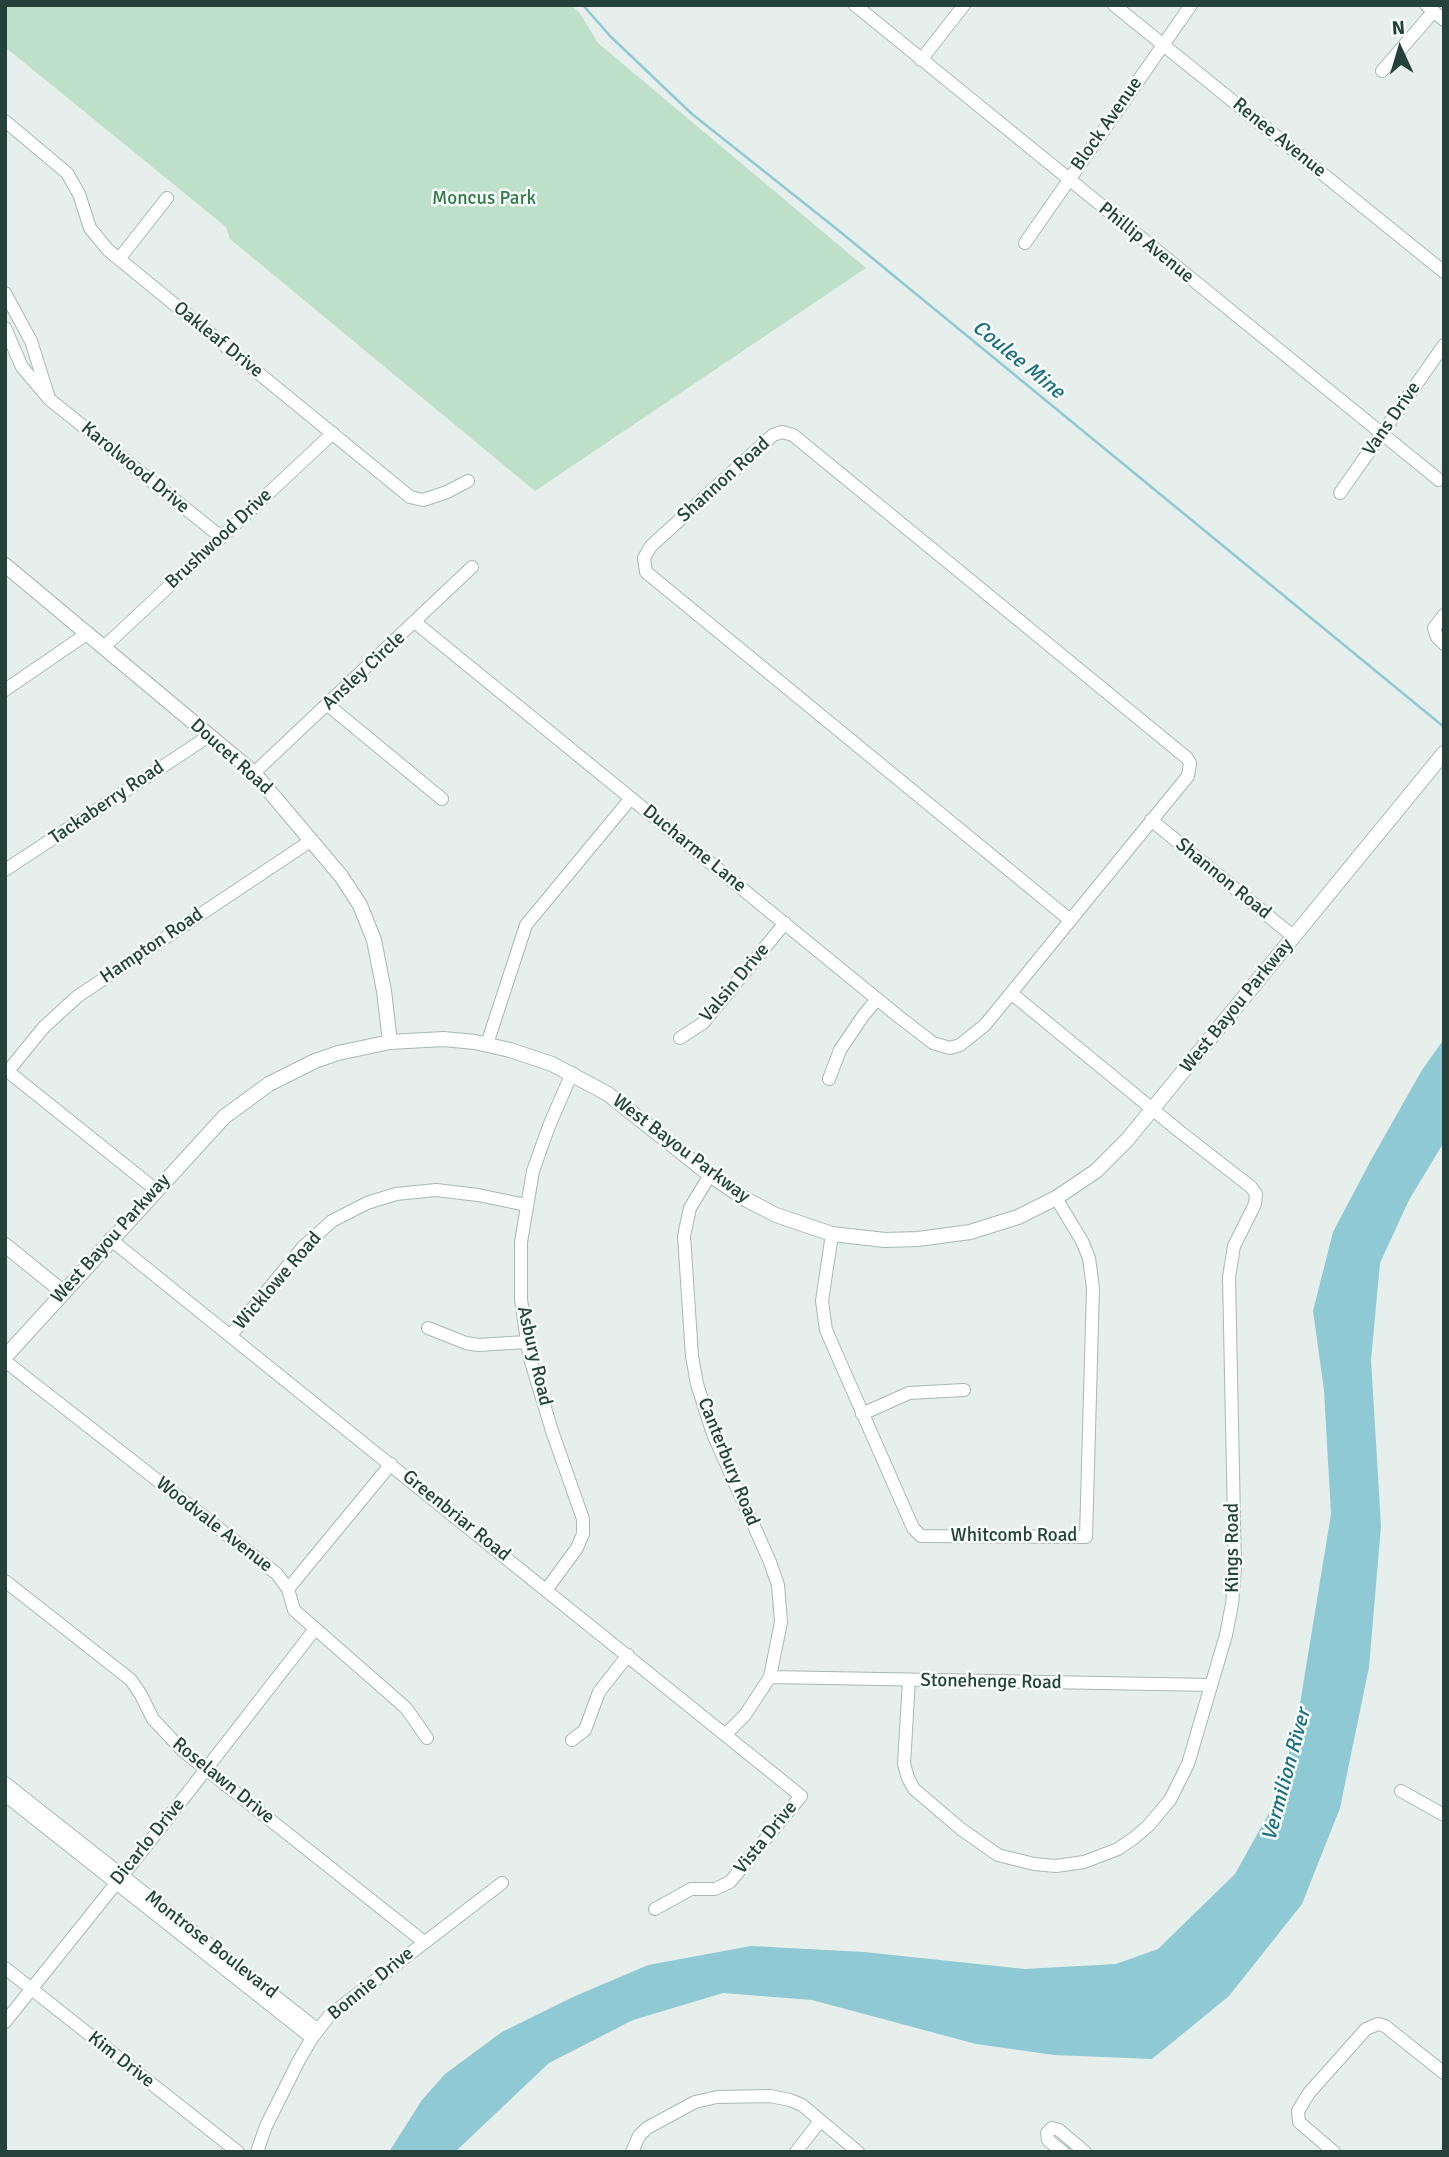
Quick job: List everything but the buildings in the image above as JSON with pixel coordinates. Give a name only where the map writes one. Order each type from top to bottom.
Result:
[{"type":"street","name":"Phillip Avenue","points":[[855,5],[1439,480]]},
{"type":"street","points":[[920,60],[964,5]]},
{"type":"street","name":"Renee Avenue","points":[[1114,5],[1444,272]]},
{"type":"street","name":"Block Avenue","points":[[1025,243],[1191,5]]},
{"type":"street","points":[[1382,71],[1429,8],[1444,20]]},
{"type":"street","name":"Oakleaf Drive","points":[[5,121],[67,173],[79,194],[90,228],[101,244],[413,499],[423,500],[468,481]]},
{"type":"street","points":[[119,259],[167,198]]},
{"type":"street","points":[[5,293],[31,341],[49,400]]},
{"type":"street","name":"Karolwood Drive","points":[[5,328],[22,367],[49,400],[221,537]]},
{"type":"street","name":"Vans Drive","points":[[1340,493],[1444,345]]},
{"type":"street","name":"Shannon Road","points":[[978,1032],[1011,993],[1188,776],[1191,767],[1188,758],[793,435],[782,432],[773,435],[651,546],[646,552],[644,566],[650,577],[1070,920]]},
{"type":"street","name":"Brushwood Drive","points":[[105,646],[333,433]]},
{"type":"street","name":"Doucet Road","points":[[5,565],[254,773],[312,840],[341,876],[368,921],[378,954],[390,1042]]},
{"type":"street","name":"Ansley Circle","points":[[254,773],[472,567]]},
{"type":"street","points":[[1443,619],[1436,625],[1435,633],[1444,644]]},
{"type":"street","name":"Ducharme Lane","points":[[415,622],[928,1040],[950,1048],[960,1045],[978,1032]]},
{"type":"street","points":[[5,690],[88,633]]},
{"type":"street","points":[[328,705],[443,799]]},
{"type":"street","name":"Tackaberry Road","points":[[5,870],[209,736]]},
{"type":"street","name":"West Bayou Parkway","points":[[5,1359],[110,1239],[224,1117],[269,1084],[315,1061],[390,1042],[443,1039],[487,1045],[534,1057],[572,1073],[607,1094],[710,1175],[761,1208],[832,1234],[885,1240],[951,1236],[1007,1221],[1056,1198],[1108,1160],[1154,1109],[1442,755]]},
{"type":"street","points":[[487,1045],[526,925],[631,798]]},
{"type":"street","name":"Shannon Road","points":[[1152,820],[1294,937]]},
{"type":"street","name":"Hampton Road","points":[[6,1070],[44,1027],[78,996],[312,840]]},
{"type":"street","name":"Valsin Drive","points":[[680,1038],[702,1023],[785,923]]},
{"type":"street","name":"Kings Road","points":[[909,1680],[904,1764],[914,1789],[989,1850],[1021,1862],[1056,1866],[1084,1862],[1118,1849],[1141,1832],[1170,1800],[1183,1776],[1230,1619],[1234,1590],[1230,1267],[1238,1236],[1256,1197],[1251,1187],[1011,993]]},
{"type":"street","points":[[829,1079],[840,1050],[877,999]]},
{"type":"street","points":[[6,1070],[156,1190]]},
{"type":"street","name":"Asbury Road","points":[[547,1589],[578,1548],[583,1534],[583,1519],[552,1431],[526,1342],[520,1281],[521,1241],[526,1205],[541,1146],[572,1073]]},
{"type":"street","name":"Canterbury Road","points":[[710,1175],[690,1208],[684,1236],[692,1356],[697,1384],[713,1434],[778,1585],[781,1622],[770,1677],[745,1715],[725,1735]]},
{"type":"street","name":"Wicklowe Road","points":[[231,1335],[303,1247],[332,1222],[367,1203],[396,1194],[436,1190],[526,1205]]},
{"type":"street","name":"Whitcomb Road","points":[[832,1234],[823,1287],[823,1315],[830,1343],[913,1528],[921,1536],[1086,1537],[1093,1288],[1085,1250],[1056,1198]]},
{"type":"street","name":"Greenbriar Road","points":[[110,1239],[801,1796]]},
{"type":"street","points":[[5,1245],[63,1292]]},
{"type":"street","points":[[428,1328],[478,1345],[526,1342]]},
{"type":"street","name":"Woodvale Avenue","points":[[5,1359],[277,1574],[288,1589],[292,1608],[406,1708],[427,1738]]},
{"type":"street","points":[[862,1414],[909,1393],[964,1390]]},
{"type":"street","points":[[288,1589],[391,1464]]},
{"type":"street","name":"Roselawn Drive","points":[[5,1581],[131,1680],[161,1730],[182,1750],[424,1942]]},
{"type":"street","name":"Dicarlo Drive","points":[[5,2022],[315,1629]]},
{"type":"street","points":[[572,1740],[585,1730],[599,1692],[628,1655]]},
{"type":"street","name":"Stonehenge Road","points":[[770,1677],[1211,1685]]},
{"type":"street","name":"Montrose Boulevard","points":[[5,1783],[119,1879],[315,2034]]},
{"type":"street","points":[[1401,1791],[1444,1815]]},
{"type":"street","name":"Montrose Boulevard","points":[[5,1795],[119,1879]]},
{"type":"street","name":"Vista Drive","points":[[655,1909],[691,1889],[715,1889],[730,1882],[801,1796]]},
{"type":"street","name":"Bonnie Drive","points":[[257,2152],[276,2104],[315,2034],[329,2016],[502,1883]]},
{"type":"street","name":"Kim Drive","points":[[5,1968],[238,2152]]},
{"type":"street","points":[[1334,2152],[1300,2122],[1298,2111],[1309,2093],[1366,2029],[1378,2024],[1385,2026],[1444,2073]]},
{"type":"street","points":[[632,2152],[639,2136],[647,2128],[695,2102],[717,2097],[780,2097],[802,2105],[858,2152]]},
{"type":"street","points":[[796,2152],[820,2121]]},
{"type":"street","points":[[1063,2152],[1048,2140],[1047,2133],[1052,2128],[1059,2130],[1085,2152]]},
{"type":"green space","name":"Moncus Park","points":[[5,5],[570,5],[579,12],[598,43],[866,268],[535,491],[230,239],[226,227],[5,47]]},
{"type":"water","name":"Vermilion River","points":[[1444,1039],[1444,1142],[1409,1200],[1380,1263],[1371,1360],[1381,1526],[1369,1667],[1340,1808],[1302,1904],[1229,1996],[1152,2059],[1054,2055],[976,2044],[812,2000],[723,1993],[633,2020],[549,2063],[455,2152],[389,2152],[422,2100],[445,2074],[502,2032],[573,1997],[648,1965],[751,1946],[864,1952],[1025,1969],[1116,1964],[1158,1949],[1235,1874],[1279,1795],[1298,1716],[1331,1514],[1324,1390],[1313,1311],[1333,1232],[1422,1070]]},
{"type":"waterway","name":"Coulee Mine","points":[[583,5],[610,36],[692,114],[838,230],[1444,727]]}]
